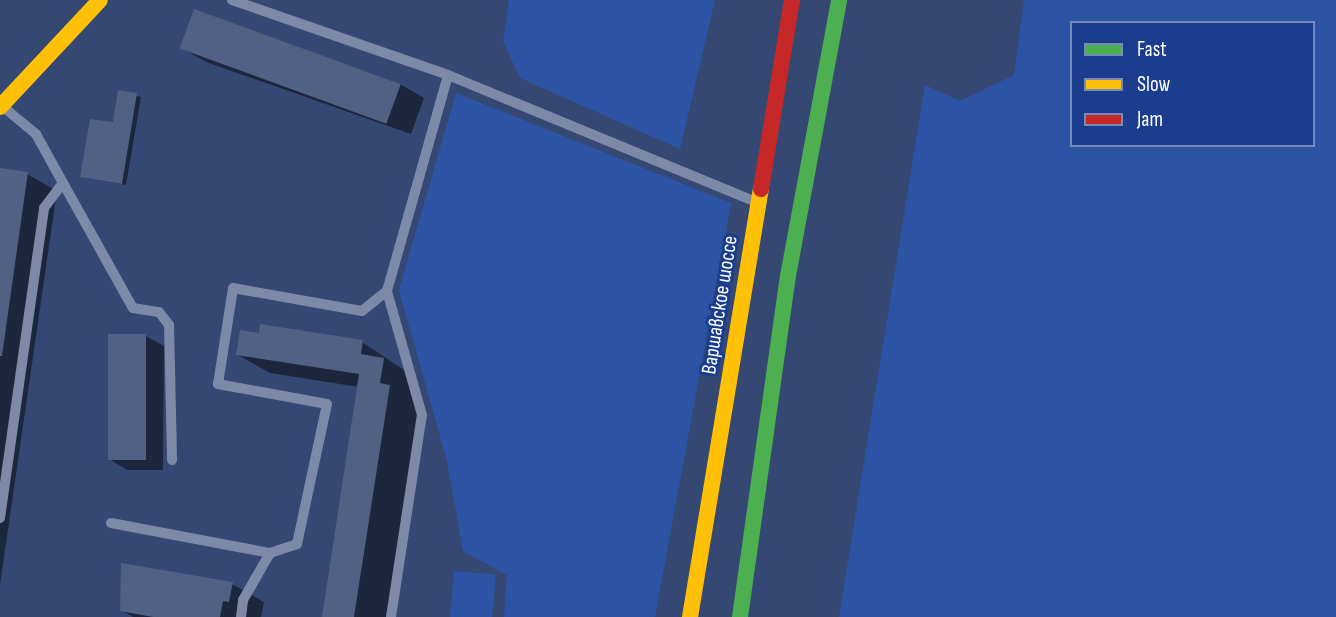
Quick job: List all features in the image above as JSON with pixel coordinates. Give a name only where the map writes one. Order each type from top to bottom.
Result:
[{"type":"main road","points":[[1,106],[100,0]]},
{"type":"main road","name":"Варшавское шоссе","points":[[690,617],[792,0]]},
{"type":"main road","points":[[740,617],[789,276],[839,0]]},
{"type":"lane","points":[[232,0],[448,75],[758,202]]},
{"type":"lane","points":[[391,617],[422,415],[387,291],[448,75]]},
{"type":"lane","points":[[1,106],[36,134],[133,308],[159,312],[169,325],[172,460]]},
{"type":"lane","points":[[0,518],[44,208],[63,183]]},
{"type":"lane","points":[[111,523],[270,553],[297,544],[327,404],[218,384],[233,288],[362,311],[387,291]]},
{"type":"lane","points":[[241,617],[243,600],[270,553]]},
{"type":"shaded area","points":[[509,0],[715,0],[680,149],[520,78],[503,41]]},
{"type":"shaded area","points":[[1024,0],[1336,0],[1336,617],[839,617],[925,85],[960,101],[1014,75]]},
{"type":"shaded area","points":[[456,93],[731,203],[655,617],[504,617],[507,575],[463,551],[447,461],[399,290]]},
{"type":"shaded area","points":[[454,571],[496,575],[492,617],[450,617]]},
{"type":"building","points":[[194,9],[401,84],[386,124],[180,48]]},
{"type":"building","points":[[118,90],[137,93],[122,184],[80,177],[90,119],[113,122]]},
{"type":"building","points":[[0,168],[28,172],[2,356],[0,356]]},
{"type":"building","points":[[260,324],[363,340],[361,354],[384,358],[380,383],[390,385],[354,617],[322,617],[359,374],[236,355],[240,330],[259,333]]},
{"type":"building","points":[[108,334],[146,334],[146,460],[108,460]]},
{"type":"building","points":[[121,563],[233,582],[229,602],[223,601],[220,617],[153,617],[120,611]]},
{"type":"traffic: fast","points":[[740,617],[788,276],[839,0]]},
{"type":"traffic: slow","points":[[0,107],[100,0]]},
{"type":"traffic: slow","points":[[690,617],[761,189]]},
{"type":"traffic: jam","points":[[761,189],[792,0]]}]
